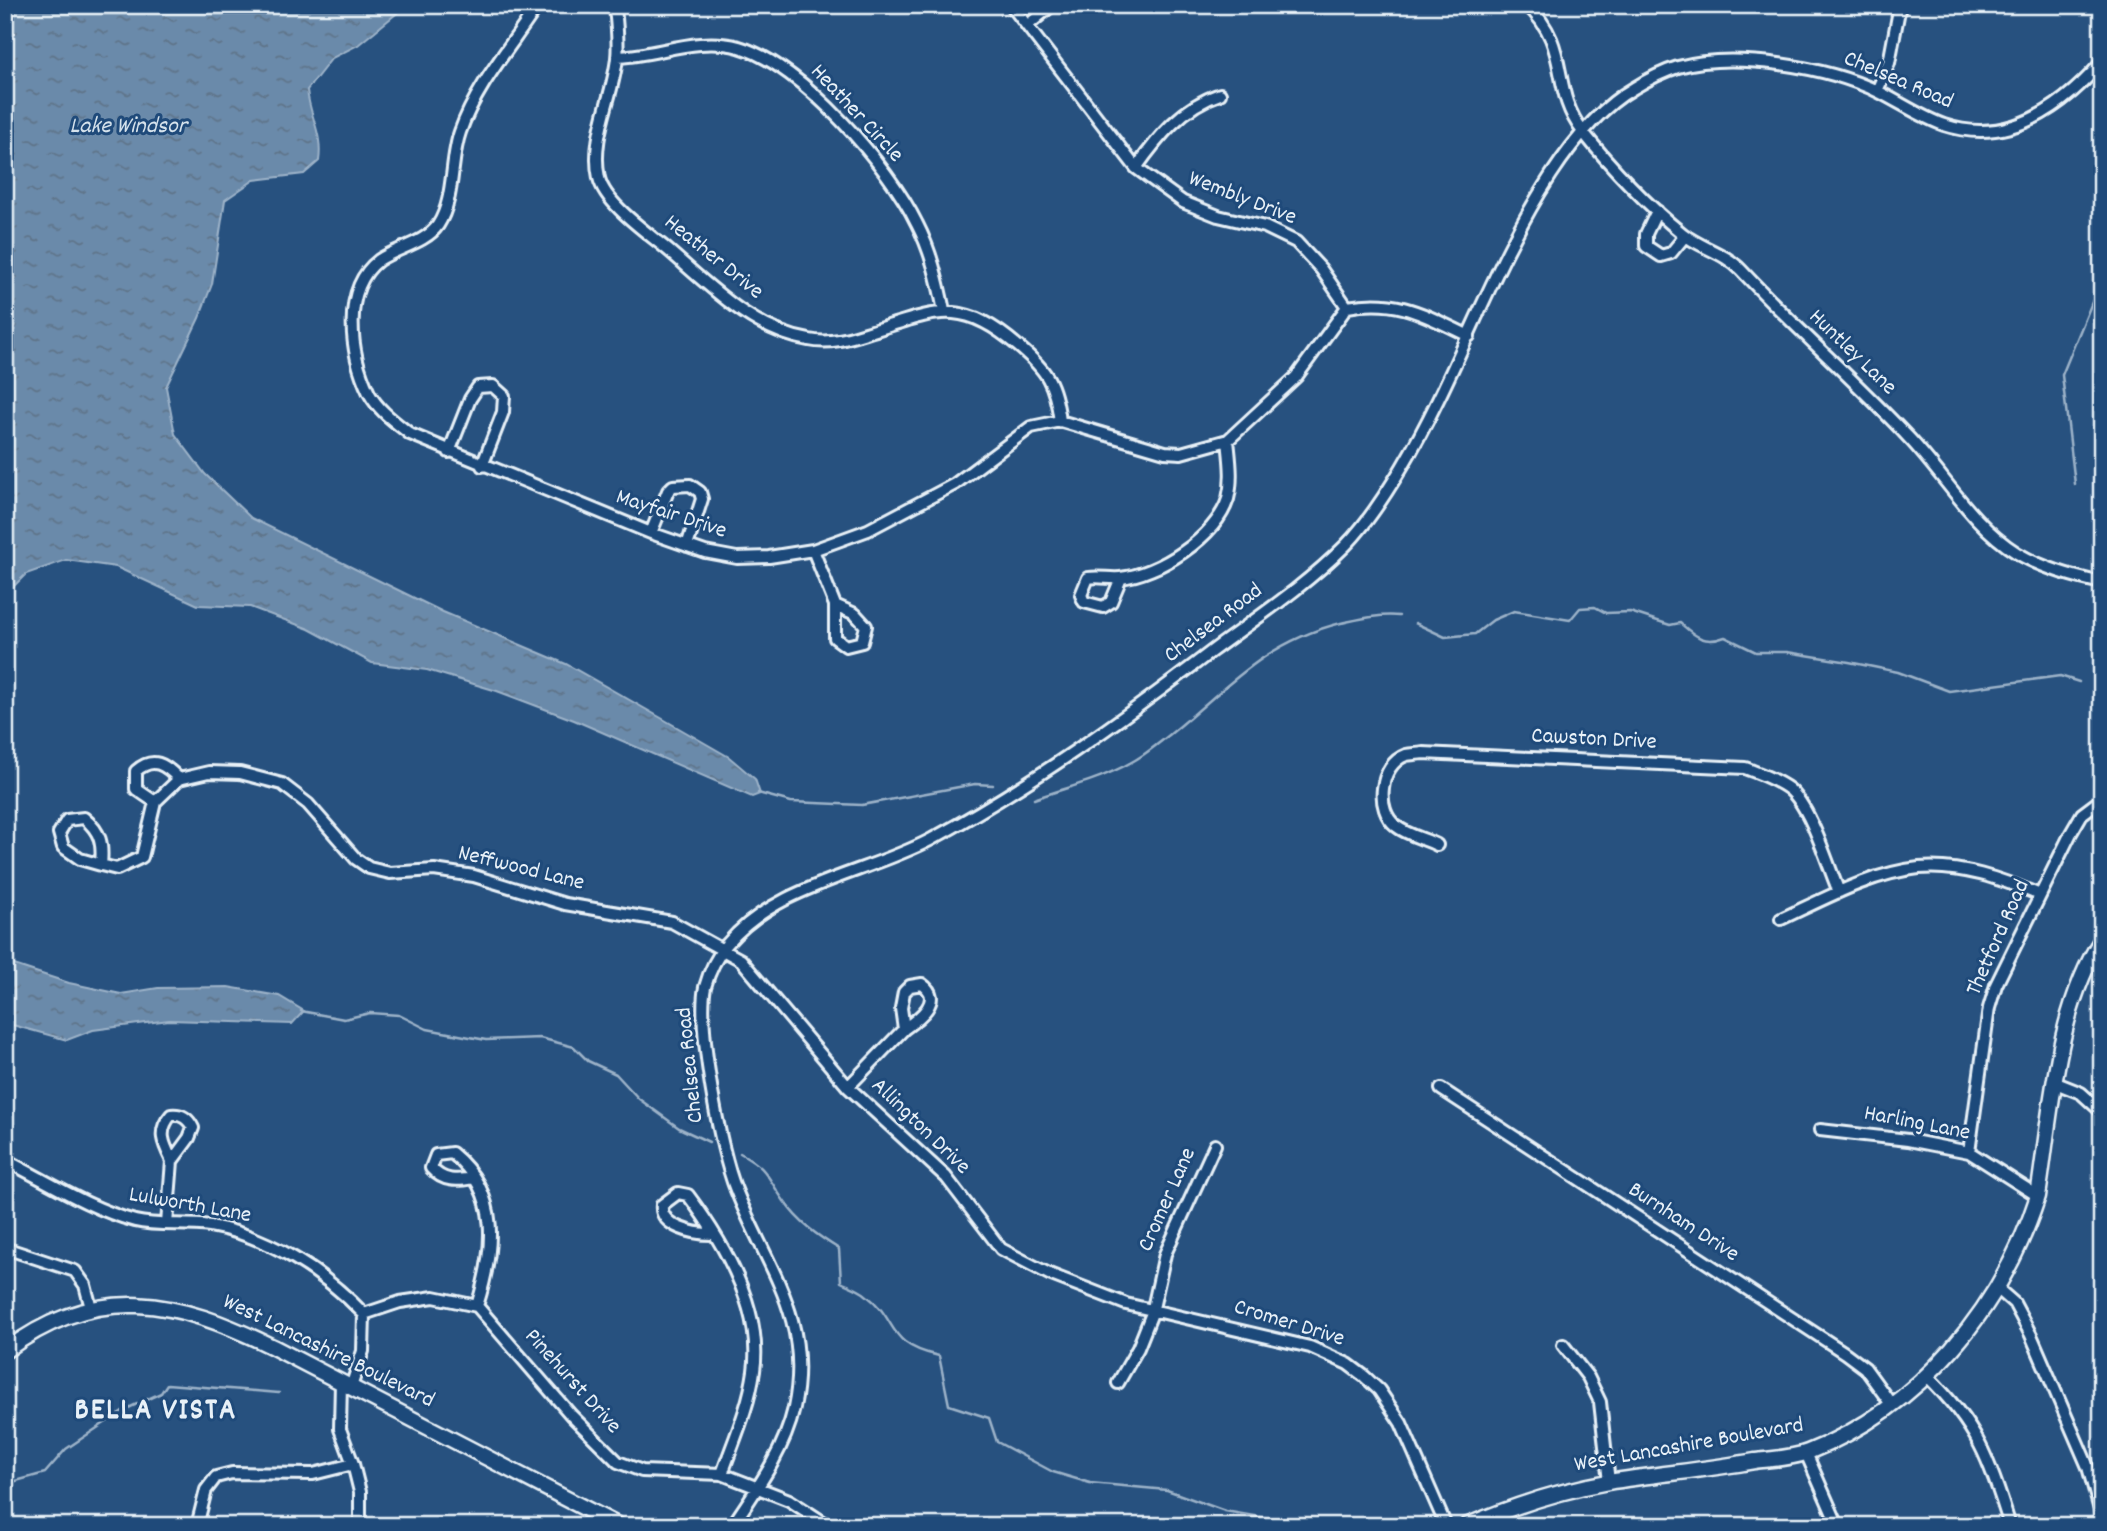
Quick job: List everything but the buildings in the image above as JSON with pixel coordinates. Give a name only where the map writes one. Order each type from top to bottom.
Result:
[{"type":"main road","name":"West Lancashire Boulevard","points":[[1466,1526],[1496,1520],[1539,1496],[1609,1482],[1806,1453],[1853,1430],[1927,1376],[1966,1334],[1998,1289],[2038,1196],[2068,1013],[2092,954],[2102,939]]},
{"type":"main road","name":"West Lancashire Boulevard","points":[[5,1351],[34,1332],[91,1308],[136,1305],[174,1307],[224,1323],[619,1526]]},
{"type":"street","name":"Mayfair Drive","points":[[538,5],[471,107],[459,133],[438,225],[423,237],[378,261],[357,287],[353,323],[357,363],[370,395],[386,415],[410,434],[482,466],[687,546],[737,558],[769,557],[813,550],[868,530],[955,484],[1031,427],[1060,421]]},
{"type":"street","name":"Heather Drive","points":[[615,5],[618,57],[596,159],[600,181],[617,205],[729,304],[789,337],[813,341],[841,341],[944,311]]},
{"type":"street","name":"Wembly Drive","points":[[1011,5],[1136,168],[1183,202],[1218,216],[1265,227],[1296,242],[1321,268],[1347,307]]},
{"type":"street","points":[[1027,26],[1052,5]]},
{"type":"street","points":[[1527,5],[1553,37],[1570,112],[1584,132]]},
{"type":"street","points":[[1877,91],[1889,63],[1900,5]]},
{"type":"street","name":"Heather Circle","points":[[618,57],[710,43],[740,48],[803,83],[865,148],[918,224],[937,278],[944,311]]},
{"type":"street","name":"Chelsea Road","points":[[732,1526],[780,1449],[794,1408],[797,1366],[793,1317],[778,1275],[736,1190],[720,1135],[707,1045],[704,991],[723,949],[750,920],[785,899],[922,844],[1022,785],[1138,707],[1304,583],[1350,541],[1391,485],[1442,392],[1499,265],[1540,192],[1584,132],[1626,92],[1679,67],[1710,62],[1783,66],[1833,75],[1877,91],[1942,124],[1966,131],[2001,132],[2041,116],[2064,100],[2102,62]]},
{"type":"street","points":[[1136,168],[1155,140],[1181,116],[1200,100],[1220,94]]},
{"type":"street","name":"Huntley Lane","points":[[1584,132],[1657,211],[1685,236],[1729,258],[1761,294],[1908,436],[1956,495],[2009,546],[2052,569],[2102,583]]},
{"type":"street","points":[[1657,211],[1646,234],[1646,246],[1661,256],[1671,253],[1685,236]]},
{"type":"street","points":[[944,311],[972,316],[1007,336],[1037,361],[1055,387],[1060,421],[1165,452],[1181,453],[1228,440],[1296,377],[1347,307],[1376,302],[1398,305],[1469,335]]},
{"type":"street","points":[[449,452],[470,399],[478,387],[492,386],[503,396],[503,412],[482,466]]},
{"type":"street","points":[[1121,578],[1171,560],[1210,529],[1227,501],[1231,484],[1228,440]]},
{"type":"street","points":[[651,533],[668,491],[673,486],[690,485],[700,492],[702,499],[687,546]]},
{"type":"street","points":[[813,550],[835,605]]},
{"type":"street","name":"Cawston Drive","points":[[1437,845],[1396,827],[1383,810],[1382,789],[1394,765],[1405,755],[1423,753],[1745,768],[1792,791],[1805,813],[1839,892]]},
{"type":"street","points":[[101,865],[101,838],[95,827],[84,818],[67,820],[59,833],[63,847],[80,859],[101,865],[117,869],[142,857],[155,802],[178,779],[165,764],[150,762],[136,771],[136,789],[155,802]]},
{"type":"street","name":"Neffwood Lane","points":[[178,779],[209,772],[240,774],[282,784],[308,804],[356,859],[369,868],[390,873],[434,870],[474,876],[565,904],[672,922],[723,949]]},
{"type":"street","name":"Thetford Road","points":[[1969,1152],[1989,1008],[1996,985],[2082,814],[2102,799]]},
{"type":"street","points":[[1782,919],[1839,892],[1921,868],[2003,880],[2040,895]]},
{"type":"street","name":"Allington Drive","points":[[723,949],[741,960],[758,976],[801,1034],[848,1087],[946,1177],[1001,1249],[1049,1274],[1152,1313]]},
{"type":"street","points":[[848,1087],[904,1029]]},
{"type":"street","points":[[2056,1083],[2081,1093],[2102,1112]]},
{"type":"street","name":"Burnham Drive","points":[[1441,1089],[1845,1353],[1865,1368],[1891,1404]]},
{"type":"street","name":"Harling Lane","points":[[1820,1130],[1908,1140],[1969,1152],[2038,1196]]},
{"type":"street","name":"Cromer Lane","points":[[1118,1383],[1138,1348],[1152,1313],[1165,1254],[1215,1145]]},
{"type":"street","name":"Lulworth Lane","points":[[5,1160],[97,1207],[136,1221],[209,1226],[255,1238],[335,1284],[364,1314]]},
{"type":"street","points":[[167,1224],[172,1161]]},
{"type":"street","points":[[360,1526],[360,1492],[340,1429],[346,1385],[363,1351],[364,1314],[400,1302],[434,1297],[477,1306],[489,1266],[492,1230],[488,1204],[474,1178]]},
{"type":"street","points":[[712,1234],[697,1234],[666,1220],[661,1211],[662,1205],[678,1193],[688,1195],[712,1234],[739,1284],[755,1345],[750,1392],[722,1474]]},
{"type":"street","points":[[5,1248],[75,1271],[85,1285],[91,1308]]},
{"type":"street","points":[[1998,1289],[2014,1303],[2031,1335],[2088,1467],[2102,1517]]},
{"type":"street","name":"Pinehurst Drive","points":[[477,1306],[564,1408],[618,1462],[642,1471],[722,1474],[758,1487],[816,1514],[829,1526]]},
{"type":"street","name":"Cromer Drive","points":[[1152,1313],[1239,1329],[1310,1348],[1348,1364],[1379,1390],[1401,1423],[1446,1526]]},
{"type":"street","points":[[1563,1345],[1588,1377],[1601,1402],[1609,1482]]},
{"type":"street","points":[[1927,1376],[1955,1403],[1972,1426],[1996,1482],[2010,1526]]},
{"type":"street","points":[[1806,1453],[1838,1526]]},
{"type":"street","points":[[197,1526],[206,1490],[216,1477],[232,1472],[313,1474],[353,1464]]},
{"type":"water","name":"Lake Windsor","points":[[5,5],[407,5],[358,45],[332,58],[307,90],[318,134],[319,161],[304,174],[254,180],[225,200],[212,284],[166,387],[175,434],[205,474],[251,518],[443,612],[566,664],[729,757],[755,779],[760,794],[752,797],[574,720],[497,691],[427,670],[372,663],[309,629],[250,607],[198,605],[116,567],[66,560],[26,574],[5,595]]},
{"type":"water","points":[[5,962],[69,983],[121,994],[158,988],[228,987],[279,996],[304,1011],[292,1024],[169,1020],[93,1030],[67,1040],[5,1023]]},
{"type":"waterway","points":[[2075,484],[2062,375],[2102,278]]},
{"type":"waterway","points":[[1415,623],[1445,637],[1475,634],[1493,620],[1514,611],[1570,620],[1580,608],[1595,607],[1606,613],[1630,612],[1670,625],[1680,623],[1705,640],[1725,637],[1756,652],[1787,652],[1898,672],[1949,691],[2060,676],[2079,682]]},
{"type":"waterway","points":[[1034,799],[1131,763],[1168,736],[1235,679],[1282,646],[1341,623],[1377,616],[1399,616]]},
{"type":"waterway","points":[[758,793],[791,802],[862,805],[975,784],[993,785]]},
{"type":"waterway","points":[[301,1011],[344,1019],[370,1013],[399,1015],[427,1029],[486,1040],[540,1038],[574,1047],[588,1061],[616,1074],[639,1099],[679,1128],[709,1142]]},
{"type":"waterway","points":[[740,1153],[762,1169],[802,1222],[839,1249],[841,1282],[863,1293],[877,1305],[895,1331],[909,1345],[939,1356],[949,1405],[989,1418],[997,1442],[1053,1472],[1090,1483],[1167,1490],[1225,1511],[1271,1519]]},
{"type":"waterway","points":[[5,1484],[45,1473],[66,1449],[124,1410],[161,1393],[167,1384],[279,1393]]},
{"type":"district","name":"BELLA VISTA","points":[[156,1412]]}]
